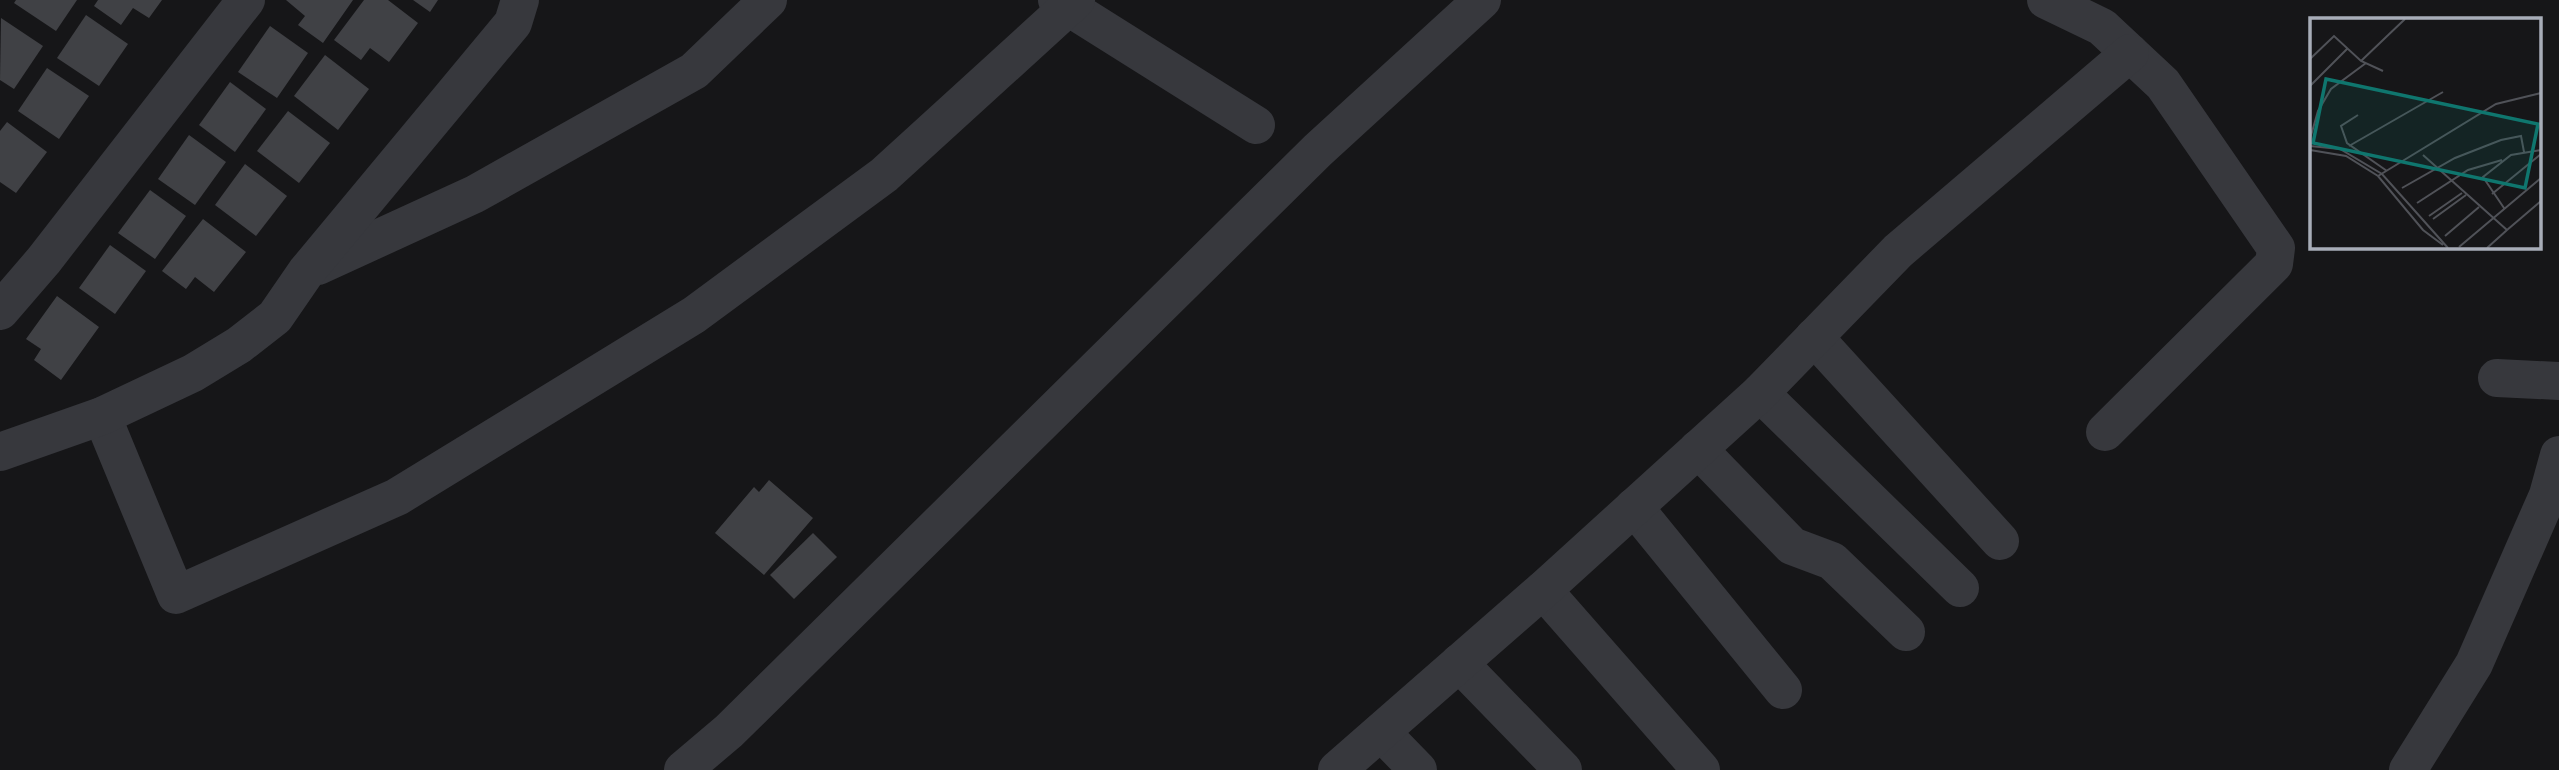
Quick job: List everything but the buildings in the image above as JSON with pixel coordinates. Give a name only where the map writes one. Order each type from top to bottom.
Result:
[{"type":"street","points":[[0,311],[44,260],[246,0]]},
{"type":"street","points":[[0,452],[102,416],[193,373],[239,345],[275,317],[306,272],[513,23],[520,0]]},
{"type":"street","points":[[306,272],[475,194],[694,71],[768,0]]},
{"type":"street","points":[[684,770],[729,732],[1318,150],[1482,0]]},
{"type":"street","points":[[2046,0],[2102,27],[2163,84],[2276,248],[2274,264],[2105,432]]},
{"type":"street","points":[[102,416],[176,595],[397,497],[694,315],[884,175],[1067,2],[1256,125]]},
{"type":"street","points":[[1337,770],[1543,590],[1760,393],[1898,251],[2130,53]]},
{"type":"street","points":[[1814,337],[2000,541]]},
{"type":"street","points":[[2497,378],[2559,381]]},
{"type":"street","points":[[1760,393],[1960,588]]},
{"type":"street","points":[[1698,449],[1792,546],[1832,561],[1906,632]]},
{"type":"street","points":[[2408,770],[2474,664],[2548,495],[2559,455]]},
{"type":"street","points":[[1634,507],[1783,691]]},
{"type":"street","points":[[1543,590],[1701,770]]},
{"type":"street","points":[[1459,663],[1563,770]]},
{"type":"street","points":[[1381,732],[1418,770]]}]
